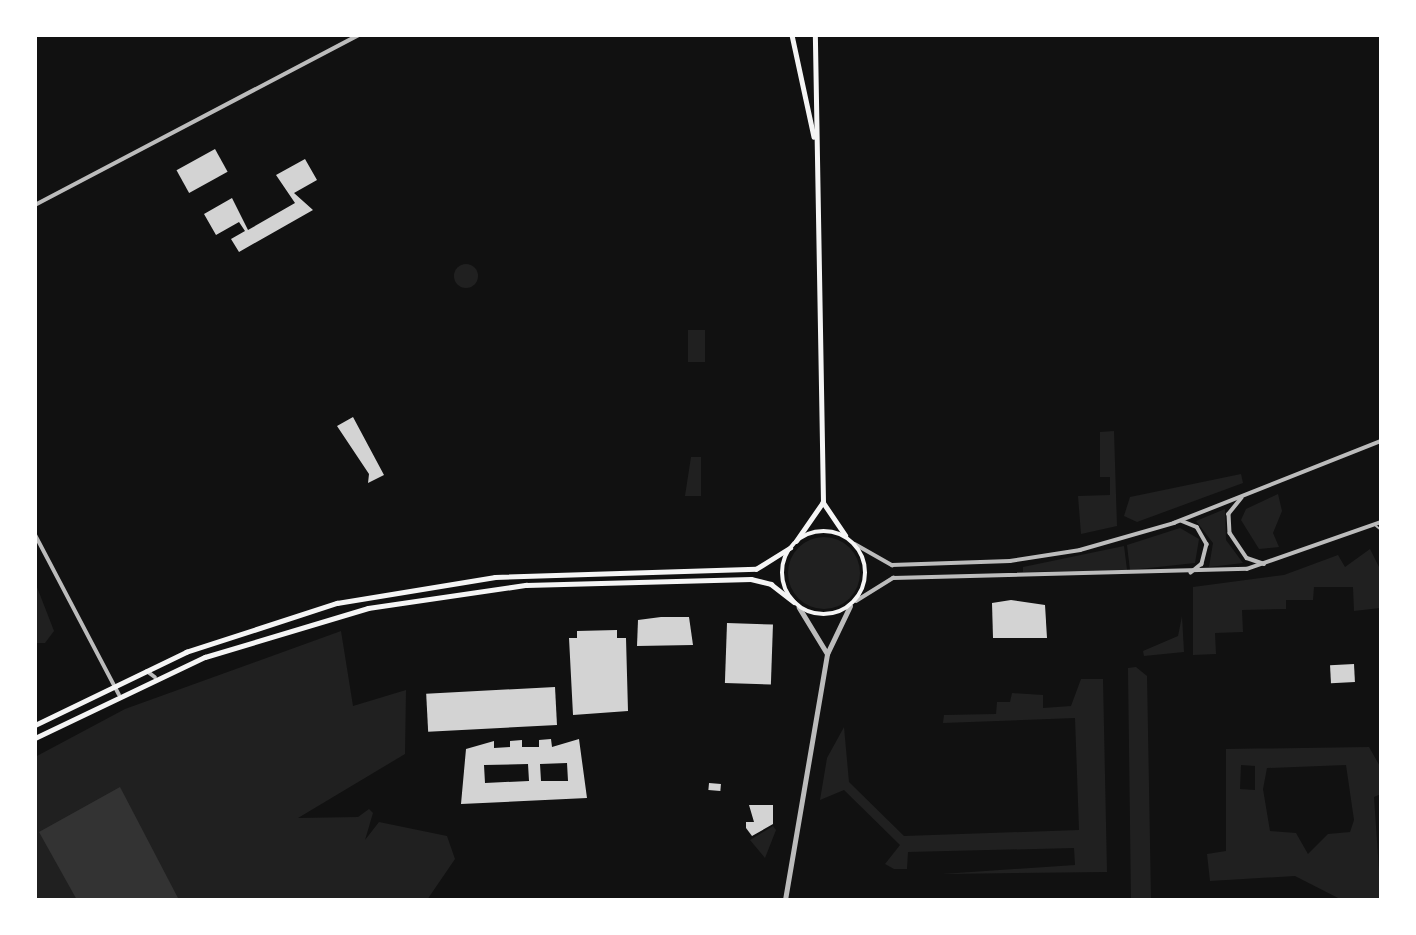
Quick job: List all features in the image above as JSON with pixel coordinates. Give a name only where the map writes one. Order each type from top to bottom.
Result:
[{"type":"main road","points":[[792,35],[816,145]]},
{"type":"main road","points":[[35,738],[155,677],[342,613],[502,588],[757,579],[796,605],[827,615],[856,601],[866,568],[855,544],[847,538],[823,502],[815,35]]},
{"type":"main road","points":[[35,725],[150,667],[337,603],[502,577],[756,569],[790,548],[823,502]]},
{"type":"main road","points":[[796,541],[820,531],[847,538]]},
{"type":"main road","points":[[790,548],[782,571],[796,605]]},
{"type":"street","points":[[35,205],[359,35]]},
{"type":"street","points":[[805,95],[818,94]]},
{"type":"street","points":[[855,544],[892,565],[1010,561],[1103,545],[1174,523],[1381,441]]},
{"type":"street","points":[[1256,490],[1233,506],[1228,524],[1240,551],[1267,565]]},
{"type":"street","points":[[856,601],[893,578],[1189,574],[1267,565],[1381,522]]},
{"type":"street","points":[[1174,523],[1191,523],[1207,544],[1202,564],[1189,574]]},
{"type":"street","points":[[35,534],[119,694]]},
{"type":"street","points":[[555,574],[550,579],[555,585]]},
{"type":"street","points":[[502,577],[508,582],[502,588]]},
{"type":"street","points":[[796,605],[827,654]]},
{"type":"street","points":[[785,900],[827,654],[850,606]]},
{"type":"street","points":[[150,667],[147,674],[155,677]]},
{"type":"lane","points":[[1375,525],[1381,530]]},
{"type":"shaded area","points":[[466,264],[474,268],[478,276],[474,284],[466,288],[458,284],[454,276],[458,268]]},
{"type":"shaded area","points":[[688,330],[705,330],[705,362],[688,362]]},
{"type":"shaded area","points":[[1114,431],[1117,526],[1081,534],[1078,496],[1110,495],[1110,477],[1100,477],[1100,432]]},
{"type":"shaded area","points":[[691,457],[701,457],[701,496],[685,496]]},
{"type":"shaded area","points":[[1241,474],[1243,483],[1137,522],[1124,516],[1130,497]]},
{"type":"shaded area","points":[[1278,494],[1282,511],[1273,533],[1279,547],[1259,549],[1241,520],[1246,509]]},
{"type":"shaded area","points":[[1225,509],[1226,540],[1243,563],[1209,567],[1213,543],[1196,521]]},
{"type":"shaded area","points":[[1180,528],[1199,539],[1195,563],[1130,570],[1127,545]]},
{"type":"shaded area","points":[[831,537],[850,547],[858,559],[858,587],[850,599],[838,607],[817,609],[798,599],[790,587],[788,566],[798,547],[810,539]]},
{"type":"shaded area","points":[[1124,546],[1127,570],[1023,572],[1023,567]]},
{"type":"shaded area","points":[[1370,549],[1379,567],[1380,608],[1354,611],[1353,587],[1314,587],[1313,600],[1286,600],[1286,609],[1242,610],[1243,632],[1215,633],[1216,654],[1193,655],[1193,587],[1284,575],[1338,555],[1345,567]]},
{"type":"shaded area","points":[[35,582],[54,631],[45,643],[35,643]]},
{"type":"shaded area","points":[[1182,616],[1184,652],[1144,656],[1143,651],[1178,636]]},
{"type":"shaded area","points":[[341,631],[353,706],[406,690],[405,754],[298,818],[358,817],[369,809],[373,813],[365,840],[379,822],[447,836],[455,859],[427,900],[35,900],[35,757],[125,709]]},
{"type":"shaded area","points":[[1136,667],[1147,676],[1151,900],[1131,900],[1128,668]]},
{"type":"shaded area","points":[[1081,679],[1103,679],[1107,872],[942,874],[1075,865],[1074,848],[908,852],[907,869],[894,869],[885,864],[900,845],[844,790],[820,800],[827,758],[844,727],[849,782],[904,836],[1079,830],[1075,718],[943,723],[944,715],[996,714],[997,702],[1010,702],[1012,693],[1043,695],[1043,708],[1071,706]]},
{"type":"shaded area","points":[[1369,747],[1381,768],[1381,794],[1374,797],[1381,900],[1342,900],[1295,876],[1210,881],[1207,854],[1226,851],[1226,749]],"holes":[[[1241,765],[1255,766],[1255,790],[1240,789]],[[1346,765],[1354,820],[1350,832],[1328,834],[1308,854],[1296,833],[1270,831],[1263,789],[1267,768]]]},
{"type":"shaded area","points":[[120,787],[179,900],[77,900],[39,832]]},
{"type":"shaded area","points":[[773,826],[776,830],[765,858],[750,840]]},
{"type":"building","points":[[215,149],[228,172],[189,193],[177,170]]},
{"type":"building","points":[[305,159],[317,180],[294,193],[313,210],[239,252],[231,239],[245,231],[239,222],[216,235],[204,214],[232,198],[248,230],[295,203],[276,175]]},
{"type":"building","points":[[353,417],[384,475],[368,483],[369,474],[337,426]]},
{"type":"building","points":[[1011,600],[1045,605],[1047,638],[993,638],[992,603]]},
{"type":"building","points":[[689,617],[693,645],[637,646],[638,620]]},
{"type":"building","points":[[727,623],[773,625],[771,685],[725,683]]},
{"type":"building","points":[[617,630],[617,638],[626,638],[628,711],[573,715],[569,638],[577,638],[577,631]]},
{"type":"building","points":[[1354,664],[1355,682],[1331,683],[1330,665]]},
{"type":"building","points":[[555,687],[557,725],[428,732],[426,694]]},
{"type":"building","points":[[551,739],[552,747],[579,739],[587,798],[461,804],[466,749],[494,741],[494,748],[510,747],[510,741],[522,740],[522,747],[539,747],[539,740]],"holes":[[[567,763],[568,781],[541,781],[540,764]],[[528,764],[529,781],[485,783],[484,765]]]},
{"type":"building","points":[[709,783],[721,784],[720,791],[708,790]]},
{"type":"building","points":[[749,805],[773,805],[773,824],[752,836],[746,828],[746,822],[754,822]]}]
